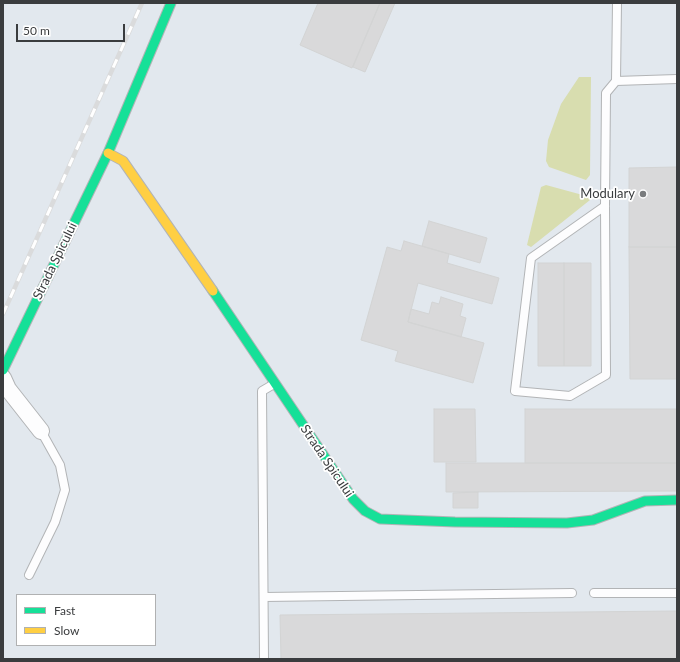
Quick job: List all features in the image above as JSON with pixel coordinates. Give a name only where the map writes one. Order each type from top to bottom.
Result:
[{"type":"street","name":"Strada Spicului","points":[[3,370],[108,153],[170,3]]},
{"type":"street","name":"Strada Spicului","points":[[108,153],[123,161],[203,275],[353,499],[365,511],[380,519],[455,522],[567,523],[593,520],[645,500],[677,500]]},
{"type":"street","points":[[3,378],[8,389],[41,431]]},
{"type":"lane","points":[[605,206],[531,258],[514,391],[570,396],[606,375],[606,93],[616,81],[617,3]]},
{"type":"lane","points":[[616,81],[677,79]]},
{"type":"lane","points":[[264,659],[262,392],[275,384]]},
{"type":"lane","points":[[28,575],[55,522],[65,490],[60,465],[41,431]]},
{"type":"lane","points":[[264,597],[572,593]]},
{"type":"lane","points":[[594,593],[677,593]]},
{"type":"shaded area","points":[[3,3],[677,3],[677,659],[3,659]]},
{"type":"green space","points":[[579,77],[591,77],[590,175],[586,180],[549,167],[546,161],[548,140],[561,104]]},
{"type":"green space","points":[[546,185],[590,197],[590,200],[531,247],[527,245],[541,187]]},
{"type":"building","points":[[318,3],[380,3],[352,68],[300,45]]},
{"type":"building","points":[[380,3],[395,3],[365,72],[353,67]]},
{"type":"building","points":[[677,167],[677,247],[629,247],[629,168]]},
{"type":"building","points":[[429,221],[487,238],[480,263],[422,246]]},
{"type":"building","points":[[404,241],[449,254],[447,263],[499,278],[492,304],[418,283],[408,322],[484,343],[473,383],[395,361],[398,351],[361,340],[387,247],[401,251]]},
{"type":"building","points":[[629,247],[677,247],[677,379],[630,379]]},
{"type":"building","points":[[538,263],[564,263],[564,366],[538,366]]},
{"type":"building","points":[[564,263],[591,263],[591,366],[564,366]]},
{"type":"building","points":[[441,297],[463,304],[460,316],[466,318],[461,337],[408,322],[411,309],[429,314],[432,302],[439,304]]},
{"type":"building","points":[[434,409],[475,409],[476,462],[434,462]]},
{"type":"building","points":[[525,409],[677,409],[677,463],[525,463]]},
{"type":"building","points":[[446,463],[677,463],[677,491],[446,492]]},
{"type":"building","points":[[478,492],[478,508],[453,508],[453,493]]},
{"type":"building","points":[[677,611],[677,659],[281,659],[280,615]]},
{"type":"railway","points":[[3,314],[142,3]]},
{"type":"traffic: fast","points":[[3,370],[108,153],[171,3]]},
{"type":"traffic: fast","points":[[213,291],[353,499],[365,511],[380,519],[455,522],[567,523],[593,520],[645,501],[677,500]]},
{"type":"traffic: slow","points":[[108,153],[123,161],[213,291]]},
{"type":"place","name":"Modulary","points":[[643,194]]}]
